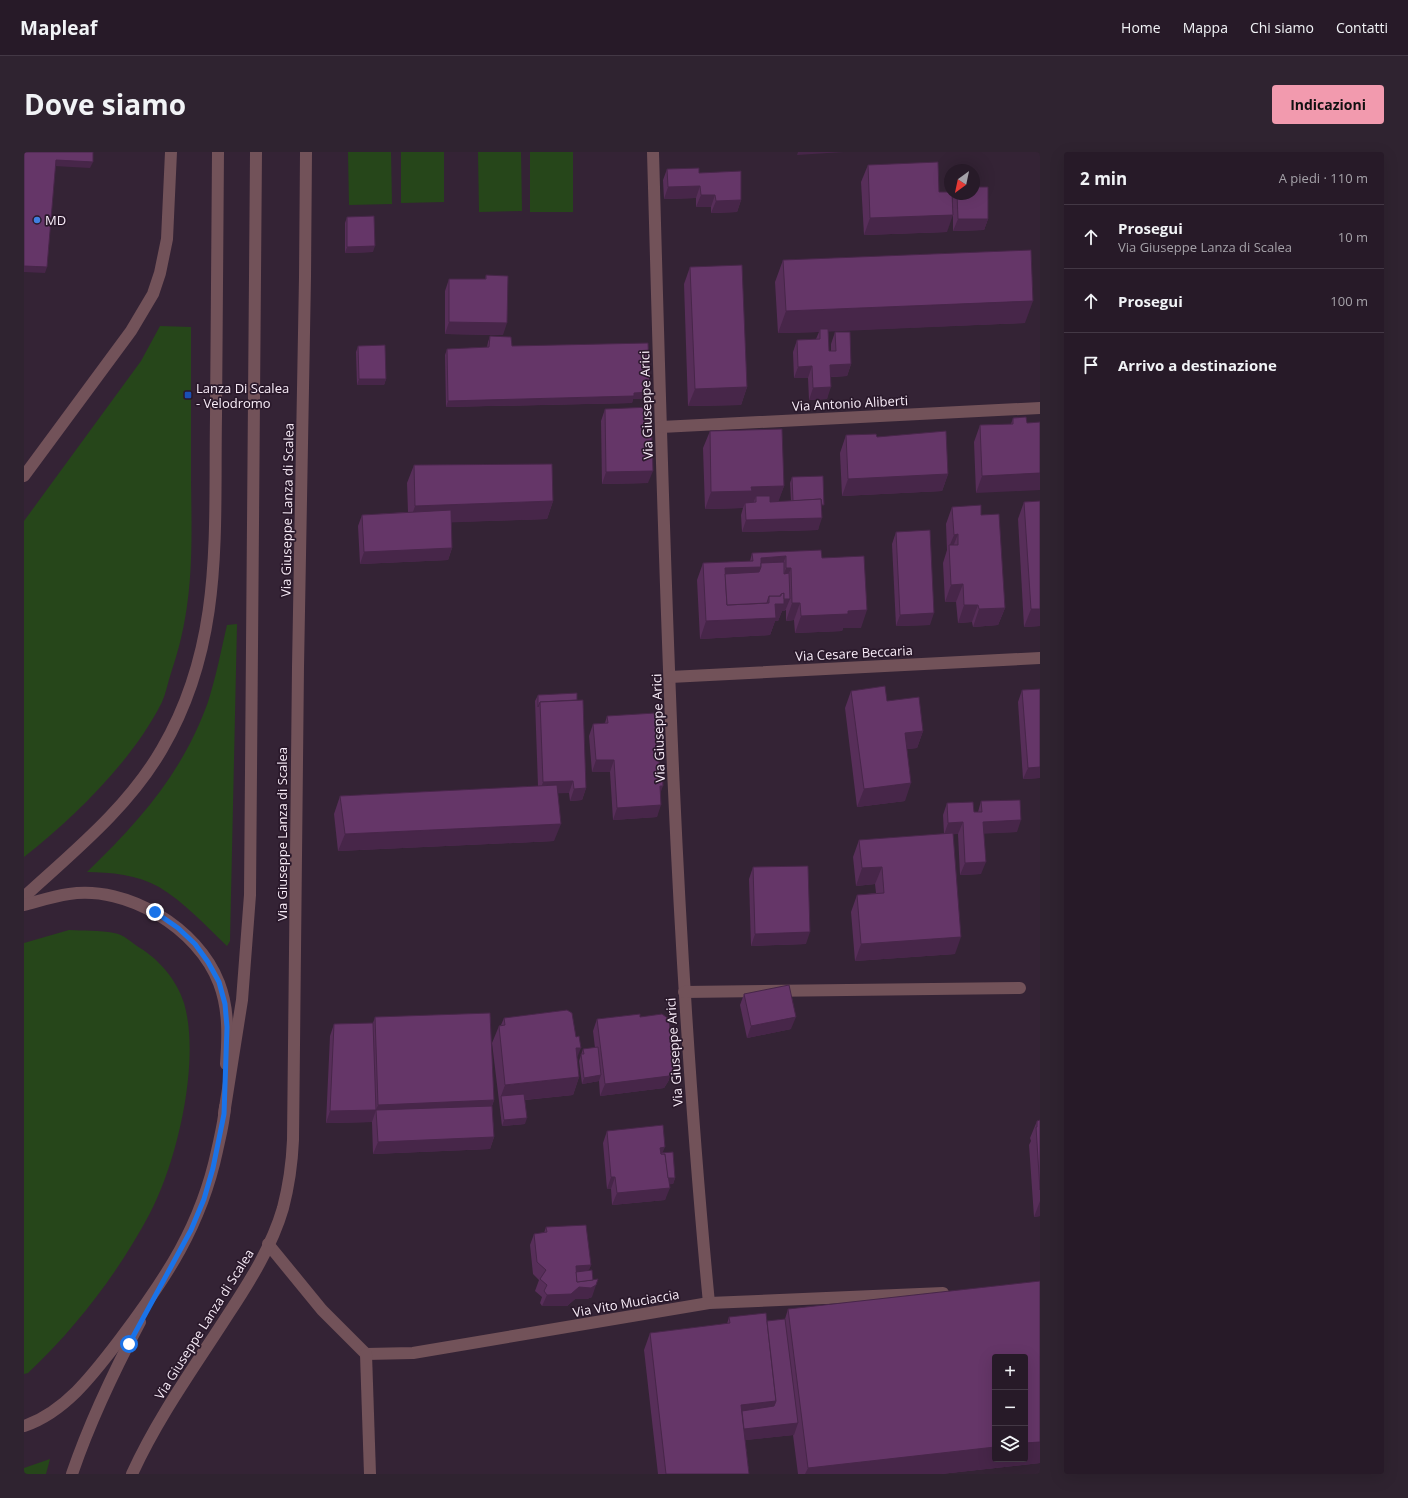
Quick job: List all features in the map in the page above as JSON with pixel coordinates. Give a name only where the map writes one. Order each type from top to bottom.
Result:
[{"type":"street","points":[[24,476],[131,331],[153,294],[160,273],[167,239],[170,152]]},
{"type":"street","points":[[24,898],[106,821],[137,786],[162,750],[183,708],[196,672],[209,618],[215,546],[218,152]]},
{"type":"street","points":[[72,1474],[84,1440],[104,1394],[158,1289],[191,1230],[204,1199],[213,1168],[224,1114],[242,1000],[250,896],[256,152]]},
{"type":"street","name":"Via Giuseppe Lanza di Scalea","points":[[132,1474],[158,1424],[248,1283],[268,1244],[282,1210],[289,1181],[294,1140],[298,667],[306,152]]},
{"type":"street","name":"Via Giuseppe Arici","points":[[653,152],[670,677],[684,992],[696,1163],[709,1303]]},
{"type":"street","name":"Via Antonio Aliberti","points":[[661,426],[1040,408]]},
{"type":"street","name":"Via Cesare Beccaria","points":[[670,677],[1040,658]]},
{"type":"street","points":[[24,905],[70,894],[109,896],[134,902],[155,912],[178,928],[195,944],[208,962],[219,982],[225,1004],[227,1027],[224,1114]]},
{"type":"street","points":[[684,992],[1020,988]]},
{"type":"street","points":[[268,1244],[322,1310],[366,1354],[370,1474]]},
{"type":"street","points":[[24,1426],[52,1411],[78,1390],[99,1366],[158,1289]]},
{"type":"street","name":"Via Vito Muciaccia","points":[[366,1354],[413,1353],[709,1303],[955,1292]]},
{"type":"green space","points":[[348,152],[391,152],[392,204],[349,205]]},
{"type":"green space","points":[[401,152],[444,152],[444,202],[401,203]]},
{"type":"green space","points":[[478,152],[521,152],[522,211],[479,212]]},
{"type":"green space","points":[[530,152],[573,152],[573,212],[530,212]]},
{"type":"green space","points":[[160,326],[191,327],[192,531],[188,601],[179,649],[162,702],[150,724],[135,745],[119,766],[82,806],[24,857],[24,521],[141,361]]},
{"type":"green space","points":[[237,624],[230,941],[227,946],[186,907],[159,887],[124,875],[87,872],[125,834],[173,773],[198,727],[208,702],[227,625]]},
{"type":"green space","points":[[69,930],[103,931],[121,935],[147,953],[167,972],[181,995],[189,1027],[190,1053],[188,1082],[177,1140],[169,1168],[149,1215],[137,1237],[110,1279],[79,1319],[46,1356],[28,1373],[24,1374],[24,943]]},
{"type":"green space","points":[[50,1459],[46,1474],[24,1474],[24,1468]]},
{"type":"building","name":"MD","points":[[24,152],[93,152],[93,162],[56,160],[47,267],[24,266]]},
{"type":"building","points":[[938,162],[939,192],[944,192],[944,200],[952,200],[953,215],[870,218],[868,165]]},
{"type":"building","points":[[699,168],[699,173],[741,171],[741,200],[716,201],[715,195],[701,195],[700,186],[668,187],[667,169]]},
{"type":"building","points":[[980,187],[988,187],[988,219],[958,219],[957,200],[980,200]]},
{"type":"building","points":[[374,216],[375,246],[347,247],[347,217]]},
{"type":"building","points":[[1031,250],[1033,301],[786,311],[783,260]]},
{"type":"building","points":[[742,265],[747,387],[695,389],[690,267]]},
{"type":"building","points":[[486,275],[508,276],[507,323],[449,322],[449,279],[486,279]]},
{"type":"building","points":[[820,329],[828,329],[829,351],[836,351],[835,332],[850,332],[851,364],[830,365],[831,387],[813,388],[812,366],[798,367],[797,340],[820,339]]},
{"type":"building","points":[[490,336],[511,337],[512,346],[648,343],[650,392],[634,393],[634,396],[448,401],[447,349],[489,347]]},
{"type":"building","points":[[385,345],[386,379],[359,379],[358,346]]},
{"type":"building","points":[[651,407],[653,471],[606,472],[605,409]]},
{"type":"building","points":[[1026,417],[1027,423],[1040,422],[1040,473],[982,476],[980,425],[1013,424],[1013,418]]},
{"type":"building","points":[[782,429],[784,486],[751,487],[752,491],[711,492],[710,431]]},
{"type":"building","points":[[946,431],[948,474],[848,479],[846,435],[876,434],[877,437]]},
{"type":"building","points":[[552,464],[553,501],[415,506],[414,465]]},
{"type":"building","points":[[823,476],[824,505],[822,505],[821,499],[793,501],[792,477]]},
{"type":"building","points":[[756,496],[770,496],[770,502],[821,499],[822,518],[746,520],[745,503],[756,502]]},
{"type":"building","points":[[1040,501],[1040,609],[1031,609],[1024,502]]},
{"type":"building","points":[[981,505],[981,515],[999,514],[1005,608],[979,609],[978,605],[964,605],[963,584],[951,585],[949,545],[958,545],[958,534],[954,535],[952,507]]},
{"type":"building","points":[[451,510],[452,548],[364,552],[362,515]]},
{"type":"building","points":[[930,530],[934,613],[900,615],[896,532]]},
{"type":"building","points":[[821,550],[822,558],[864,556],[867,610],[848,611],[848,614],[801,616],[800,603],[792,603],[791,568],[786,568],[786,556],[761,558],[761,567],[725,568],[727,605],[769,603],[769,596],[781,596],[781,594],[784,593],[784,604],[775,604],[776,618],[706,621],[703,563],[753,561],[752,553]]},
{"type":"building","points":[[784,562],[784,574],[789,573],[790,599],[784,599],[784,593],[780,596],[769,596],[767,603],[727,605],[725,574],[759,572],[761,563]]},
{"type":"building","points":[[885,686],[887,701],[919,697],[923,731],[905,733],[911,783],[864,789],[851,691]]},
{"type":"building","points":[[1040,689],[1040,767],[1028,768],[1022,690]]},
{"type":"building","points":[[577,693],[577,700],[540,702],[538,707],[538,695]]},
{"type":"building","points":[[583,700],[586,788],[574,789],[573,781],[543,782],[540,702]]},
{"type":"building","points":[[655,713],[657,738],[660,738],[662,756],[659,756],[659,765],[662,764],[663,786],[660,786],[661,805],[617,808],[614,760],[596,760],[593,724],[608,723],[607,716]]},
{"type":"building","points":[[557,785],[561,824],[345,834],[340,796]]},
{"type":"building","points":[[1020,800],[1021,820],[983,822],[986,862],[965,863],[963,822],[948,823],[947,803],[973,802],[974,812],[982,812],[981,801]]},
{"type":"building","points":[[953,833],[961,937],[861,944],[857,895],[884,893],[882,867],[862,868],[859,840]]},
{"type":"building","points":[[808,866],[810,932],[755,934],[753,867]]},
{"type":"building","points":[[789,985],[796,1017],[751,1026],[744,994]]},
{"type":"building","points":[[567,1010],[572,1013],[576,1037],[579,1036],[581,1048],[576,1048],[579,1077],[505,1085],[499,1026],[505,1025],[504,1018]]},
{"type":"building","points":[[490,1013],[494,1100],[378,1105],[375,1017]]},
{"type":"building","points":[[640,1014],[640,1017],[662,1014],[669,1019],[674,1068],[669,1076],[605,1084],[597,1019]]},
{"type":"building","points":[[373,1023],[376,1110],[330,1111],[334,1024]]},
{"type":"building","points":[[598,1047],[601,1075],[584,1078],[581,1054],[584,1054],[583,1049]]},
{"type":"building","points":[[524,1094],[527,1118],[504,1120],[501,1096]]},
{"type":"building","points":[[492,1106],[494,1137],[378,1142],[376,1110]]},
{"type":"building","points":[[1040,1120],[1040,1190],[1036,1127],[1037,1121]]},
{"type":"building","points":[[663,1125],[665,1147],[660,1148],[661,1154],[665,1154],[670,1188],[617,1193],[615,1177],[611,1177],[607,1131]]},
{"type":"building","points":[[673,1152],[675,1178],[668,1178],[665,1154],[661,1153]]},
{"type":"building","points":[[586,1225],[591,1265],[576,1266],[577,1282],[598,1279],[596,1285],[591,1288],[579,1287],[571,1294],[547,1295],[544,1291],[547,1285],[540,1279],[546,1270],[537,1262],[534,1234],[547,1232],[546,1227]]},
{"type":"building","points":[[592,1270],[593,1280],[577,1282],[576,1272]]},
{"type":"building","points":[[1040,1281],[1040,1442],[1028,1443],[1028,1354],[992,1354],[992,1447],[808,1468],[788,1309]]},
{"type":"building","points":[[766,1313],[776,1401],[741,1405],[749,1474],[666,1474],[650,1333],[730,1323],[729,1317]]},
{"type":"building","points":[[785,1319],[798,1423],[744,1429],[742,1411],[774,1406],[776,1401],[767,1321]]},
{"type":"place","name":"MD","points":[[37,220]]},
{"type":"place","name":"Lanza Di Scalea - Velodromo","points":[[188,395]]},
{"type":"route","points":[[129,1344],[191,1230],[204,1199],[213,1168],[224,1114],[227,1027],[225,1004],[219,982],[208,962],[195,944],[178,928],[155,912]]}]
